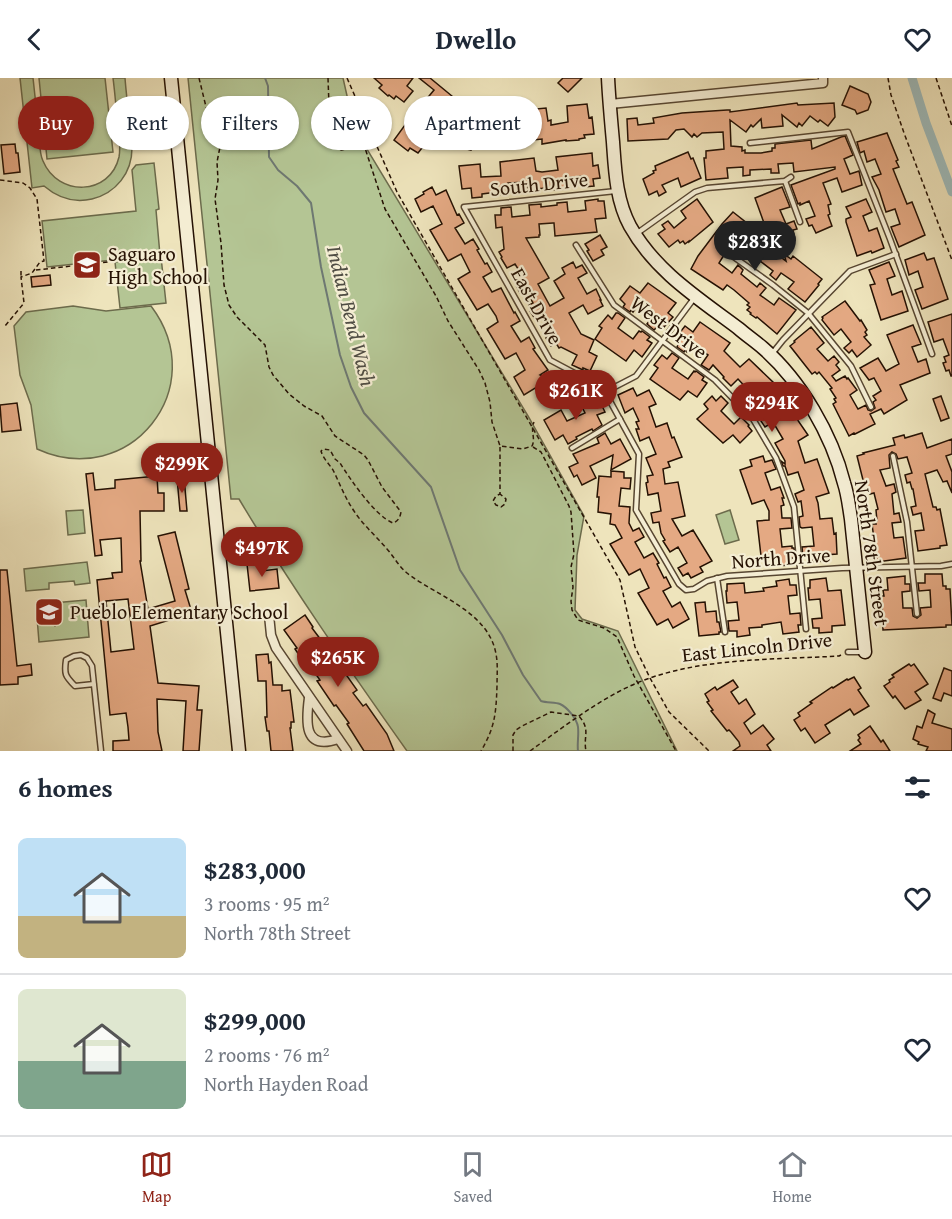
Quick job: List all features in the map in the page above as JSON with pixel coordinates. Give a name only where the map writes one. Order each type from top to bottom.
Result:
[{"type":"main road","points":[[171,78],[239,751]]},
{"type":"main road","name":"North 78th Street","points":[[608,78],[618,190],[624,211],[636,235],[655,261],[696,297],[771,355],[809,404],[833,451],[844,482],[851,519],[865,652]]},
{"type":"street","points":[[610,104],[823,80]]},
{"type":"street","points":[[269,615],[273,643],[347,751]]},
{"type":"street","points":[[309,698],[307,714],[311,739],[317,743],[328,744],[338,739]]},
{"type":"lane","points":[[750,143],[848,132],[932,354]]},
{"type":"lane","points":[[636,235],[695,192],[707,188],[785,181],[791,177]]},
{"type":"lane","points":[[785,181],[800,222]]},
{"type":"lane","name":"South Drive","points":[[464,207],[618,190]]},
{"type":"lane","name":"East Drive","points":[[464,207],[550,360],[606,392]]},
{"type":"lane","name":"West Drive","points":[[576,245],[614,305],[715,380],[753,419],[776,458],[794,507],[806,629]]},
{"type":"lane","points":[[724,250],[773,285],[808,314],[851,366],[871,406]]},
{"type":"lane","points":[[771,355],[850,271],[896,254]]},
{"type":"lane","points":[[572,448],[620,419],[606,392],[636,376],[696,297]]},
{"type":"lane","name":"North Drive","points":[[620,419],[639,454],[636,510],[679,584],[686,590],[727,576],[952,564]]},
{"type":"lane","points":[[892,456],[907,522],[917,614]]},
{"type":"lane","points":[[717,578],[725,633]]},
{"type":"lane","name":"East Lincoln Drive","points":[[848,652],[865,652]]},
{"type":"lane","points":[[94,684],[75,686],[64,672],[66,660],[81,655],[87,658],[92,666],[94,684],[101,751]]},
{"type":"path","points":[[199,78],[208,115],[214,132],[221,142],[217,162],[218,180],[215,199],[224,285],[229,305],[265,345],[269,367],[273,375],[289,394],[322,416],[335,436],[368,460],[382,487],[401,512],[396,522],[384,519],[360,493],[330,450],[324,449],[321,451],[322,455],[361,521],[404,570],[457,603],[483,626],[490,637],[497,656],[497,706],[492,729],[480,751]]},
{"type":"path","points":[[328,78],[330,133],[334,146],[345,150],[361,144],[365,148],[385,209],[482,377],[500,446],[500,494]]},
{"type":"path","points":[[347,78],[397,192],[620,580],[635,647],[650,678],[669,712],[709,751]]},
{"type":"path","points":[[888,78],[891,95],[904,133],[952,260]]},
{"type":"path","points":[[936,78],[952,126]]},
{"type":"path","points":[[0,180],[23,183],[30,188],[37,199],[44,261],[40,262],[29,275],[21,277]]},
{"type":"path","points":[[35,270],[160,256]]},
{"type":"path","points":[[5,326],[24,303],[21,271]]},
{"type":"path","points":[[532,446],[534,422]]},
{"type":"path","points":[[500,446],[523,449],[532,446],[541,452],[569,506],[574,554],[571,573],[572,610],[578,620],[604,628],[616,637],[638,683],[676,751]]},
{"type":"path","points":[[500,494],[506,499],[505,504],[501,507],[493,501],[495,496],[500,494]]},
{"type":"path","name":"East Lincoln Drive","points":[[530,751],[579,716],[630,686],[650,678],[709,664],[839,656],[848,652]]},
{"type":"path","points":[[513,751],[513,735],[516,730],[551,712],[579,716],[584,721],[587,733],[586,751]]},
{"type":"green space","points":[[20,78],[33,78],[35,96],[22,96]]},
{"type":"green space","points":[[39,78],[105,78],[106,150],[113,150],[113,152],[47,159],[46,150],[94,150],[94,96],[41,96]]},
{"type":"green space","points":[[113,78],[125,78],[127,96],[115,96]]},
{"type":"green space","points":[[188,78],[343,78],[347,96],[311,96],[311,150],[367,150],[528,416],[584,516],[577,555],[575,610],[582,619],[618,631],[677,751],[407,751],[300,595],[239,499],[231,499]]},
{"type":"green space","points":[[28,150],[40,150],[50,173],[60,181],[71,186],[83,187],[95,185],[114,170],[120,150],[132,150],[126,174],[115,187],[101,196],[73,200],[55,194],[44,186],[32,188]]},
{"type":"green space","points":[[154,163],[159,209],[156,210],[160,255],[47,267],[42,221],[136,211],[132,170],[136,165]]},
{"type":"green space","points":[[161,257],[166,303],[120,308],[115,262]]},
{"type":"green space","points":[[73,306],[106,311],[151,306],[168,337],[172,369],[166,398],[152,424],[130,444],[102,456],[71,458],[37,449],[31,405],[20,375],[14,326],[26,312]]},
{"type":"green space","points":[[83,510],[85,533],[68,535],[66,511]]},
{"type":"green space","points":[[730,510],[739,540],[725,544],[716,515]]},
{"type":"green space","points":[[87,562],[90,583],[75,585],[74,581],[49,583],[49,589],[26,591],[24,569]]},
{"type":"green space","points":[[86,600],[89,637],[39,642],[36,605],[52,603],[55,627],[53,603]]},
{"type":"building","points":[[374,78],[413,78],[407,86],[413,91],[409,96],[404,96],[404,102],[396,96],[394,99],[388,96],[379,88],[382,85]]},
{"type":"building","points":[[419,78],[430,78],[452,96],[429,96],[434,90]]},
{"type":"building","points":[[563,78],[582,78],[568,92],[558,83]]},
{"type":"building","points":[[850,86],[868,94],[871,102],[868,110],[857,114],[855,110],[842,105]]},
{"type":"building","points":[[797,103],[798,105],[834,103],[835,117],[828,126],[810,116],[802,126],[799,123],[797,127],[782,115],[783,126],[762,128],[761,119],[753,127],[751,125],[746,132],[730,120],[731,146],[742,147],[745,153],[761,153],[772,151],[775,144],[811,140],[812,149],[845,136],[853,155],[844,159],[850,174],[859,171],[862,185],[842,192],[837,178],[823,183],[831,204],[828,205],[830,214],[828,215],[832,226],[816,233],[806,219],[815,216],[809,201],[798,204],[791,185],[835,169],[835,167],[794,172],[793,163],[778,164],[779,173],[771,173],[771,169],[750,170],[750,175],[743,176],[743,167],[727,168],[728,178],[706,180],[704,158],[706,158],[706,151],[724,149],[723,132],[702,133],[697,137],[694,134],[692,137],[684,129],[676,130],[668,139],[628,141],[627,119],[637,118],[638,125],[654,123],[653,118],[682,113],[727,110],[730,112]]},
{"type":"building","points":[[587,104],[589,118],[592,117],[594,134],[584,135],[585,138],[579,140],[542,144],[542,108],[546,108],[551,125],[568,122],[567,106]]},
{"type":"building","points":[[404,126],[404,148],[394,140]]},
{"type":"building","points":[[887,133],[898,160],[896,161],[899,167],[893,169],[907,204],[912,202],[925,235],[899,247],[891,227],[900,224],[895,209],[886,212],[872,177],[881,174],[875,159],[867,162],[864,151],[860,153],[857,142]]},
{"type":"building","points":[[15,144],[20,172],[4,174],[1,145]]},
{"type":"building","points":[[688,152],[701,178],[681,187],[678,178],[662,185],[666,192],[659,196],[657,191],[649,195],[643,179],[654,173],[655,166]]},
{"type":"building","points":[[592,153],[593,166],[598,165],[600,178],[593,179],[594,186],[584,187],[583,176],[565,178],[566,189],[554,190],[554,187],[528,192],[527,182],[508,183],[509,193],[482,194],[482,197],[472,198],[471,188],[462,189],[459,166],[480,164],[481,177],[501,176],[500,162],[534,158],[536,171],[542,172],[558,170],[556,157]]},
{"type":"building","points":[[432,187],[436,195],[446,190],[457,215],[459,214],[464,223],[455,228],[465,244],[473,239],[485,264],[487,263],[492,272],[483,277],[492,292],[501,288],[520,321],[511,326],[521,342],[529,337],[535,348],[533,349],[548,370],[540,375],[561,385],[566,376],[577,382],[575,384],[580,387],[573,401],[563,397],[558,408],[545,401],[550,390],[540,385],[524,395],[514,377],[525,370],[516,353],[505,359],[487,329],[498,322],[496,316],[488,304],[477,310],[458,279],[470,272],[461,254],[448,261],[430,230],[442,224],[433,206],[421,212],[415,199]]},
{"type":"building","points":[[782,187],[790,207],[780,210],[786,224],[794,221],[797,229],[793,230],[795,239],[780,244],[776,234],[769,237],[755,198]]},
{"type":"building","points":[[598,199],[598,201],[604,201],[606,218],[595,219],[597,232],[555,236],[554,223],[539,224],[539,237],[526,238],[549,278],[538,284],[550,306],[564,298],[554,281],[565,274],[562,268],[573,262],[576,268],[582,265],[587,273],[578,278],[587,294],[596,289],[603,306],[588,314],[583,305],[569,313],[581,334],[594,340],[589,352],[597,356],[590,371],[572,365],[577,355],[559,348],[556,343],[551,346],[546,338],[554,333],[545,317],[537,322],[530,311],[532,310],[529,305],[533,303],[526,290],[520,293],[516,285],[525,280],[515,264],[507,268],[501,258],[499,252],[504,249],[502,227],[496,228],[495,215],[501,215],[501,208],[511,207],[512,217],[530,215],[529,205],[541,204],[541,207],[567,202],[568,212],[586,210],[585,201]]},
{"type":"building","points":[[697,199],[713,222],[689,242],[685,244],[678,240],[669,247],[658,234],[665,229],[662,225],[668,221],[674,228],[686,218],[681,211]]},
{"type":"building","points":[[866,199],[872,212],[863,216],[869,231],[877,228],[884,248],[857,256],[846,222],[846,219],[851,217],[846,207]]},
{"type":"building","points":[[733,212],[766,238],[759,241],[786,261],[784,254],[791,259],[793,256],[822,279],[805,302],[788,289],[794,282],[781,273],[776,280],[770,275],[773,271],[760,261],[759,263],[752,258],[750,261],[744,256],[749,250],[736,241],[729,249],[725,246],[721,247],[720,251],[724,255],[719,263],[732,273],[738,265],[743,270],[741,274],[757,287],[760,283],[766,288],[760,295],[774,305],[779,298],[796,310],[777,334],[750,314],[747,310],[750,307],[747,305],[749,303],[734,290],[727,285],[723,290],[691,269],[698,256]]},
{"type":"building","points":[[600,235],[607,247],[601,250],[604,255],[593,261],[585,244]]},
{"type":"building","points":[[924,253],[927,260],[934,258],[948,299],[922,309],[915,290],[923,287],[918,271],[909,275],[905,260]]},
{"type":"building","points":[[889,262],[895,276],[887,279],[892,295],[902,291],[908,311],[881,320],[870,285],[875,284],[869,270]]},
{"type":"building","points":[[50,275],[51,285],[32,287],[31,277]]},
{"type":"building","points":[[648,283],[676,303],[668,313],[673,317],[664,327],[660,324],[654,330],[647,324],[654,315],[639,304],[633,312],[631,310],[630,312],[623,307],[625,304],[620,299],[630,286],[640,293]]},
{"type":"building","points":[[845,301],[867,330],[865,332],[867,335],[864,337],[871,345],[857,357],[852,350],[849,353],[844,348],[851,342],[841,329],[834,335],[822,320],[822,317]]},
{"type":"building","points":[[616,313],[625,318],[618,328],[633,339],[639,331],[650,337],[647,340],[652,343],[642,357],[634,350],[626,361],[595,339],[602,328],[599,326],[608,315],[612,319]]},
{"type":"building","points":[[952,314],[951,376],[943,363],[946,362],[944,357],[949,355],[943,339],[934,342],[928,322]]},
{"type":"building","points":[[700,322],[730,343],[724,351],[740,367],[749,359],[774,383],[764,393],[777,412],[788,406],[808,435],[798,441],[805,463],[817,459],[829,493],[816,497],[820,519],[832,518],[834,534],[836,533],[837,554],[824,555],[825,561],[812,562],[812,556],[803,557],[802,547],[814,546],[812,527],[800,527],[799,517],[803,516],[801,501],[798,502],[795,494],[804,490],[798,472],[788,475],[783,466],[781,461],[785,464],[785,461],[775,443],[783,439],[773,422],[765,427],[753,404],[750,406],[744,400],[751,393],[738,379],[731,386],[713,365],[709,370],[701,365],[708,355],[693,344],[687,352],[677,347],[679,343],[674,340],[685,326],[693,332]]},
{"type":"building","points":[[913,325],[921,344],[912,347],[918,362],[926,359],[930,373],[900,385],[907,400],[884,414],[881,409],[870,414],[875,424],[849,436],[833,404],[836,398],[830,389],[832,388],[819,372],[812,374],[790,346],[811,327],[824,343],[817,349],[828,361],[834,356],[839,362],[836,365],[840,370],[832,376],[836,381],[845,376],[848,378],[857,390],[850,395],[858,409],[866,405],[871,411],[875,408],[873,402],[876,400],[873,396],[881,391],[874,378],[869,380],[860,368],[878,358],[886,371],[899,364],[887,335]]},
{"type":"building","points":[[672,353],[679,358],[672,368],[688,379],[694,371],[704,377],[702,380],[707,383],[697,397],[688,391],[680,400],[650,379],[658,368],[654,365],[662,355],[667,359]]},
{"type":"building","points":[[633,388],[637,396],[649,390],[656,404],[649,407],[656,427],[667,423],[682,457],[668,462],[670,467],[663,469],[665,484],[678,482],[685,516],[672,519],[682,536],[693,530],[712,561],[700,567],[703,572],[691,578],[688,573],[683,576],[678,568],[687,563],[678,547],[670,552],[663,541],[665,540],[659,522],[653,523],[651,513],[661,511],[658,493],[648,495],[647,476],[653,475],[646,458],[656,454],[649,437],[640,441],[636,429],[639,429],[636,422],[639,421],[633,408],[625,413],[618,395]]},
{"type":"building","points":[[592,394],[597,403],[600,402],[605,412],[597,415],[602,425],[576,437],[577,439],[568,444],[563,435],[555,440],[544,420],[561,410],[567,421],[585,413],[579,401]]},
{"type":"building","points":[[712,396],[716,401],[721,396],[728,403],[721,411],[734,424],[741,417],[749,425],[752,431],[740,443],[733,435],[723,443],[697,419],[708,409],[704,404]]},
{"type":"building","points":[[941,396],[949,418],[941,421],[933,399]]},
{"type":"building","points":[[17,403],[21,430],[2,432],[0,405]]},
{"type":"building","points":[[605,433],[611,444],[620,439],[631,459],[611,470],[613,455],[590,466],[596,478],[582,485],[577,475],[574,477],[569,467],[578,463],[573,454],[599,443],[597,438]]},
{"type":"building","points":[[922,433],[927,448],[952,439],[952,454],[946,456],[952,472],[952,493],[947,481],[943,482],[937,470],[925,474],[933,507],[940,509],[947,545],[918,551],[915,531],[924,530],[921,513],[913,515],[911,507],[916,506],[913,489],[910,482],[907,483],[905,475],[912,473],[907,457],[898,459],[892,452],[889,455],[890,468],[880,470],[886,486],[894,484],[896,492],[892,494],[894,514],[899,513],[901,522],[892,523],[894,538],[903,537],[906,558],[877,562],[872,524],[876,524],[876,510],[878,509],[874,493],[866,492],[857,456],[895,445],[893,438],[904,435],[905,438]]},
{"type":"building","points":[[763,456],[765,462],[772,460],[776,469],[765,473],[771,490],[780,487],[784,498],[782,498],[784,505],[781,506],[782,518],[791,518],[792,528],[780,529],[782,547],[792,546],[794,548],[795,558],[791,558],[791,565],[775,566],[774,556],[761,556],[757,521],[769,520],[769,511],[764,500],[752,504],[740,470],[752,466],[750,460]]},
{"type":"building","points":[[611,471],[624,472],[624,478],[631,478],[630,489],[621,488],[619,506],[630,507],[629,523],[633,531],[639,528],[644,537],[635,542],[644,558],[653,553],[664,578],[666,577],[671,587],[663,591],[672,607],[680,602],[689,619],[673,628],[668,619],[657,625],[638,593],[649,588],[640,569],[629,575],[610,544],[622,538],[615,525],[610,524],[611,514],[598,512],[599,497],[597,497],[599,476],[611,477]]},
{"type":"building","points":[[93,473],[95,490],[115,488],[115,480],[157,476],[158,493],[164,493],[164,511],[140,511],[140,561],[148,609],[175,601],[158,536],[175,532],[189,589],[185,590],[192,613],[150,626],[158,683],[199,686],[197,710],[202,710],[199,751],[183,751],[186,701],[157,699],[158,732],[162,751],[113,751],[113,741],[129,740],[128,727],[126,713],[110,715],[97,580],[113,578],[112,573],[122,572],[121,538],[100,540],[102,555],[95,556],[86,474]],"holes":[[[128,599],[134,649],[111,652],[106,601]]]},
{"type":"building","points":[[184,477],[187,511],[180,511],[177,478]]},
{"type":"building","points":[[261,563],[262,571],[277,569],[279,588],[250,591],[247,564]]},
{"type":"building","points":[[0,570],[7,570],[17,666],[31,664],[32,675],[18,677],[18,684],[0,685]]},
{"type":"building","points":[[925,574],[942,574],[943,586],[950,589],[952,625],[883,630],[881,596],[884,596],[883,590],[888,590],[887,578],[905,576],[905,584],[910,584],[910,591],[902,592],[903,608],[912,608],[913,616],[917,618],[921,615],[920,608],[931,607],[930,590],[919,591],[918,583],[925,583]]},
{"type":"building","points":[[826,578],[828,591],[841,590],[845,625],[832,626],[832,632],[819,633],[819,628],[813,628],[812,619],[822,618],[820,599],[809,600],[808,588],[810,588],[810,580]]},
{"type":"building","points":[[789,579],[790,585],[796,585],[797,595],[788,596],[790,614],[800,613],[799,632],[783,634],[781,622],[749,628],[750,635],[737,637],[737,631],[729,631],[728,621],[739,620],[737,602],[727,603],[727,584],[744,583],[745,593],[764,591],[763,588],[777,586],[776,581]]},
{"type":"building","points":[[705,602],[706,612],[716,611],[721,632],[719,634],[699,636],[695,603]]},
{"type":"building","points":[[305,615],[330,652],[327,655],[337,668],[340,666],[357,690],[353,693],[363,706],[366,704],[387,734],[394,751],[364,751],[347,724],[349,723],[317,681],[320,680],[310,666],[308,668],[295,649],[297,648],[284,630]]},
{"type":"building","points":[[268,654],[273,685],[282,685],[282,691],[290,690],[294,722],[291,722],[290,728],[293,751],[271,751],[265,717],[267,717],[266,681],[258,681],[256,655]]},
{"type":"building","points":[[909,664],[911,666],[914,664],[928,684],[915,692],[921,700],[905,709],[884,686],[894,677],[892,675]]},
{"type":"building","points":[[944,668],[952,671],[952,696],[944,693],[941,701],[933,698]]},
{"type":"building","points":[[854,677],[861,688],[858,690],[869,706],[854,715],[850,709],[825,725],[830,733],[815,743],[805,728],[801,731],[794,720],[800,716],[798,713],[832,687]]},
{"type":"building","points":[[733,680],[738,687],[731,692],[739,704],[746,699],[755,714],[744,723],[751,734],[763,725],[774,739],[767,745],[771,751],[733,751],[740,746],[739,742],[711,711],[713,710],[705,694]]},
{"type":"building","points":[[928,710],[935,714],[932,723],[952,729],[952,751],[926,751],[928,747],[918,744],[919,742],[913,739],[917,726],[922,728]]},
{"type":"building","points":[[870,726],[890,751],[850,751],[861,744],[858,735]]},
{"type":"waterway","name":"Indian Bend Wash","points":[[265,78],[268,86],[269,157],[278,170],[297,186],[311,203],[321,267],[340,355],[351,387],[364,413],[431,487],[460,570],[541,701],[560,704],[574,717],[578,727],[578,751]]},
{"type":"waterway","points":[[912,78],[952,192]]},
{"type":"place","name":"Saguaro High School","points":[[87,265]]},
{"type":"place","name":"Pueblo Elementary School","points":[[49,612]]}]
